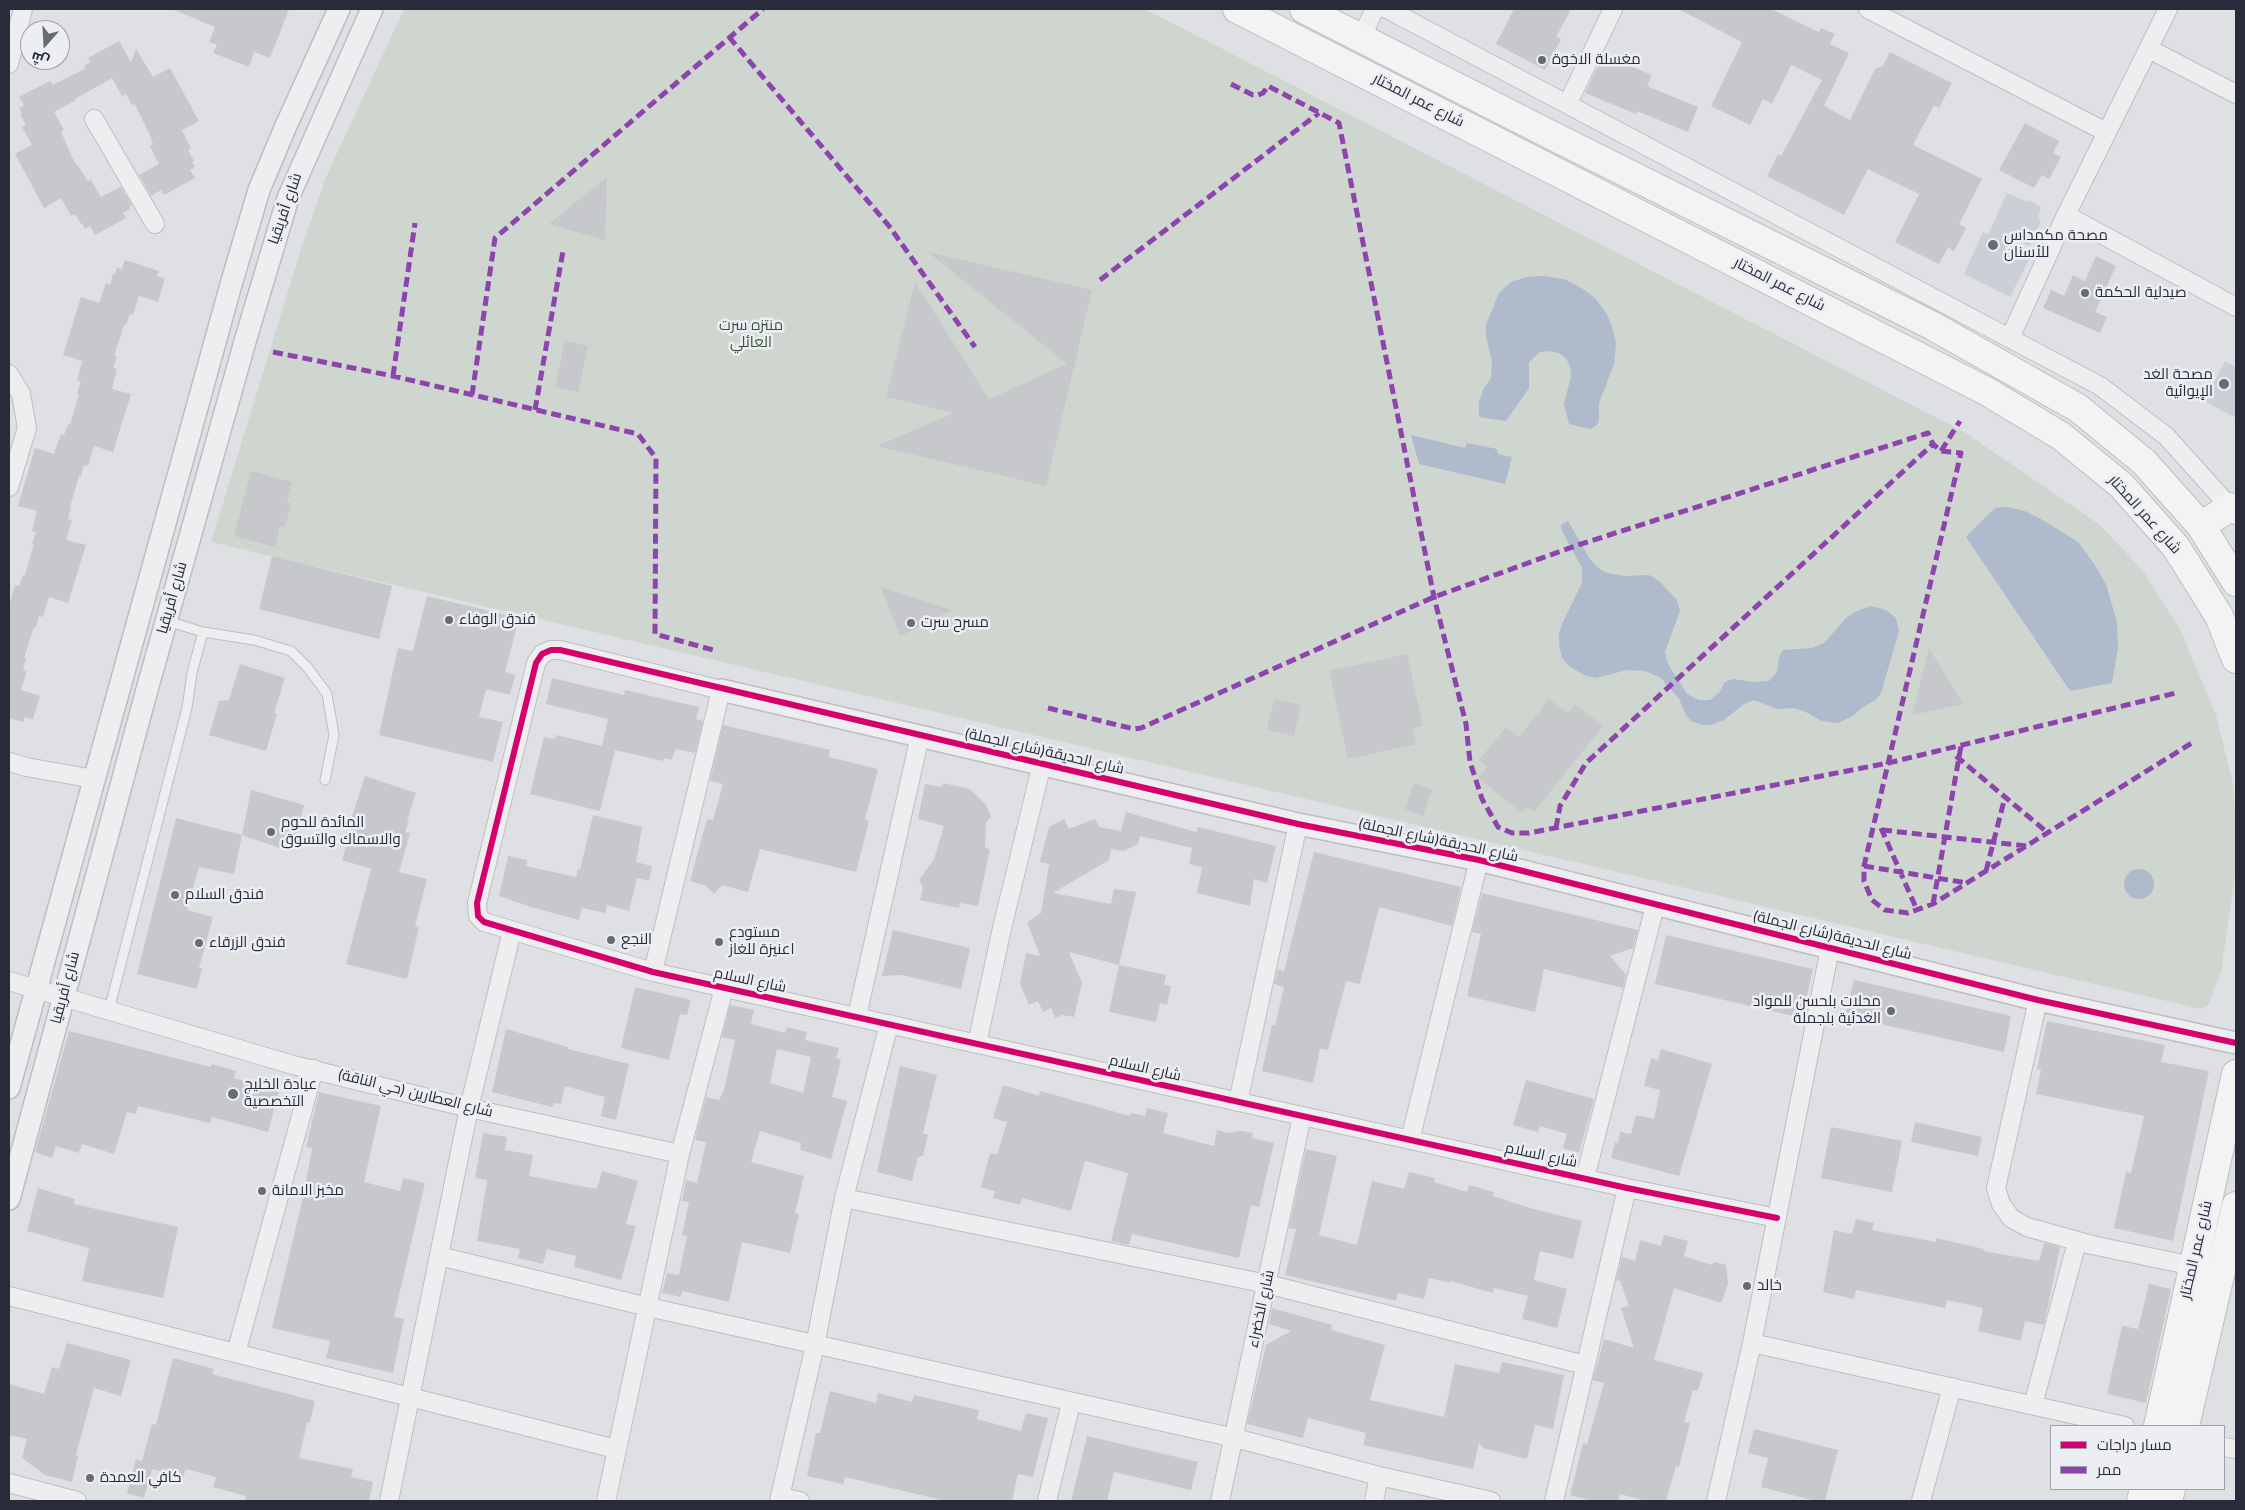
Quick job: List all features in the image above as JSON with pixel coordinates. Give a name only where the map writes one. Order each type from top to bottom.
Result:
[{"type":"main road","name":"شارع عمر المختار","points":[[1237,9],[1986,391],[2061,436],[2121,485],[2176,547],[2219,616],[2236,659]]},
{"type":"main road","points":[[1304,9],[1931,325],[2078,408],[2144,462],[2201,526],[2236,582]]},
{"type":"main road","points":[[2201,526],[2233,512]]},
{"type":"main road","name":"شارع عمر المختار","points":[[2158,1425],[2236,1074]]},
{"type":"main road","points":[[2185,1425],[2236,1206]]},
{"type":"main road","points":[[2187,1294],[2214,1300]]},
{"type":"street","points":[[9,64],[23,9]]},
{"type":"street","name":"شارع أفريقيا","points":[[9,1088],[227,297],[259,190],[285,128],[340,9]]},
{"type":"street","name":"شارع أفريقيا","points":[[9,1199],[167,621],[246,338],[288,198],[372,9]]},
{"type":"street","points":[[1361,38],[1375,9]]},
{"type":"street","points":[[1387,9],[1568,103],[2100,386],[2166,436],[2233,512]]},
{"type":"street","points":[[1568,103],[1613,9]]},
{"type":"street","points":[[1868,9],[2106,132]]},
{"type":"street","points":[[2010,338],[2066,215],[2168,9]]},
{"type":"street","points":[[2149,49],[2236,94]]},
{"type":"street","points":[[94,119],[155,224]]},
{"type":"street","points":[[2066,215],[2236,307]]},
{"type":"street","points":[[9,374],[21,394],[26,428],[9,487]]},
{"type":"street","name":"شارع السلام","points":[[721,690],[560,650],[550,650],[542,654],[536,663],[477,903],[478,916],[484,922],[512,932],[653,972],[1626,1188],[1777,1218]]},
{"type":"street","points":[[653,972],[721,690]]},
{"type":"street","name":"شارع الحديقة(شارع الجملة)","points":[[721,690],[1298,824],[1480,860],[1655,906],[2038,1000],[2236,1043]]},
{"type":"street","points":[[857,1016],[920,736]]},
{"type":"street","points":[[9,762],[26,767],[94,779]]},
{"type":"street","points":[[977,1044],[1002,928],[1042,764]]},
{"type":"street","points":[[1238,1102],[1298,824]]},
{"type":"street","points":[[1410,1140],[1480,860]]},
{"type":"street","points":[[1586,1178],[1655,906]]},
{"type":"street","points":[[389,1501],[469,1108],[512,932]]},
{"type":"street","points":[[1716,1501],[1752,1343],[1830,948]]},
{"type":"street","name":"شارع العطارين (حي الناقة)","points":[[9,981],[314,1070],[469,1108],[680,1154]]},
{"type":"street","points":[[606,1501],[680,1154],[724,988]]},
{"type":"street","points":[[2038,1000],[1996,1188],[2001,1204],[2011,1218],[2027,1227],[2077,1242],[2193,1266]]},
{"type":"street","points":[[800,1501],[780,1499],[815,1345],[844,1198],[889,1024]]},
{"type":"street","points":[[236,1353],[314,1070]]},
{"type":"street","name":"شارع الخضراء","points":[[1220,1501],[1235,1438],[1302,1116]]},
{"type":"street","points":[[1554,1501],[1626,1188]]},
{"type":"street","points":[[844,1198],[1267,1284],[1585,1366]]},
{"type":"street","points":[[2033,1405],[2077,1242]]},
{"type":"street","points":[[439,1256],[648,1307],[1235,1438],[1379,1476],[1491,1501]]},
{"type":"street","points":[[9,1296],[616,1449]]},
{"type":"street","points":[[1752,1343],[2121,1425]]},
{"type":"street","points":[[1921,1501],[1952,1387]]},
{"type":"street","points":[[1047,1501],[1072,1403]]},
{"type":"street","points":[[1374,1501],[1379,1476]]},
{"type":"street","points":[[9,1483],[77,1501]]},
{"type":"lane","points":[[167,621],[203,632],[254,640],[291,651],[308,668],[327,694],[334,735],[325,780]]},
{"type":"lane","points":[[109,1010],[187,708],[192,673],[203,632]]},
{"type":"shaded area","name":"مصحة مكمداس للأسنان","points":[[2007,193],[2027,202],[2030,200],[2041,207],[2038,218],[2041,221],[2029,246],[2010,237],[2008,244],[2031,256],[2010,297],[1964,274],[1983,232],[1988,235]]},
{"type":"shaded area","name":"مصحة الغد الإيوائية","points":[[2225,361],[2236,367],[2236,418],[2204,401]]},
{"type":"green space","name":"منتزه سرت العائلي","points":[[404,9],[1145,9],[1966,433],[2100,525],[2143,571],[2181,631],[2216,715],[2233,784],[2236,822],[2235,877],[2221,971],[2208,1006],[2201,1009],[211,542],[302,246],[326,177]]},
{"type":"water","points":[[1543,276],[1564,279],[1583,289],[1595,298],[1607,314],[1612,326],[1616,344],[1614,364],[1599,403],[1599,420],[1597,425],[1590,429],[1569,424],[1564,404],[1571,376],[1570,367],[1566,358],[1559,353],[1549,351],[1540,352],[1529,362],[1529,388],[1506,421],[1479,417],[1479,402],[1484,388],[1491,378],[1492,361],[1486,336],[1486,325],[1499,293],[1511,282],[1527,277]]},
{"type":"water","points":[[1411,435],[1465,448],[1467,443],[1497,449],[1498,454],[1512,457],[1505,484],[1419,464]]},
{"type":"water","points":[[2007,507],[2025,511],[2078,542],[2093,562],[2106,584],[2117,622],[2118,648],[2112,683],[2070,691],[1966,537],[1995,508]]},
{"type":"water","points":[[1568,521],[1590,559],[1598,568],[1607,573],[1626,576],[1649,575],[1659,581],[1677,600],[1680,611],[1665,652],[1668,664],[1687,694],[1699,700],[1710,700],[1719,693],[1725,682],[1733,679],[1754,682],[1769,681],[1777,672],[1779,657],[1783,650],[1812,648],[1824,643],[1847,617],[1871,606],[1886,610],[1896,618],[1899,631],[1881,693],[1876,700],[1863,707],[1853,716],[1838,723],[1822,721],[1804,711],[1793,708],[1777,709],[1754,700],[1744,704],[1724,720],[1711,725],[1702,725],[1691,721],[1686,715],[1679,699],[1661,678],[1645,671],[1627,670],[1596,678],[1584,675],[1569,666],[1562,658],[1559,645],[1559,634],[1562,624],[1582,583],[1582,568],[1561,529],[1561,525]]},
{"type":"water","points":[[2139,869],[2150,873],[2154,884],[2150,895],[2139,899],[2128,895],[2124,884],[2128,873]]},
{"type":"building","points":[[172,9],[289,9],[270,58],[254,52],[249,67],[213,53],[217,45],[209,42],[215,27]]},
{"type":"building","points":[[1514,9],[1571,9],[1556,37],[1561,39],[1545,70],[1496,44]]},
{"type":"building","points":[[1678,9],[1771,9],[1819,32],[1821,28],[1835,34],[1830,44],[1849,53],[1824,106],[1850,120],[1875,69],[1883,66],[1890,52],[1952,83],[1939,108],[1934,105],[1913,145],[1982,179],[1959,224],[1966,228],[1954,251],[1948,247],[1939,264],[1895,242],[1919,194],[1868,169],[1844,215],[1767,176],[1778,154],[1781,156],[1822,80],[1791,65],[1772,104],[1763,99],[1750,125],[1711,106],[1742,42]]},
{"type":"building","points":[[119,41],[131,62],[136,49],[153,77],[170,68],[199,121],[182,130],[191,148],[188,150],[195,167],[190,170],[195,178],[164,195],[161,190],[151,196],[139,175],[159,164],[150,146],[153,144],[149,133],[134,103],[132,105],[126,94],[122,96],[112,78],[75,99],[54,112],[64,130],[61,132],[73,159],[88,181],[91,180],[101,197],[121,187],[132,205],[129,207],[130,209],[123,213],[126,218],[95,235],[90,226],[85,229],[75,214],[71,216],[61,198],[44,208],[15,154],[32,145],[22,127],[26,125],[20,115],[22,114],[19,108],[24,105],[19,97],[50,81],[53,85],[85,69],[84,66],[91,62],[88,58]]},
{"type":"building","points":[[1603,55],[1652,75],[1647,86],[1698,107],[1688,132],[1637,111],[1636,114],[1585,93]]},
{"type":"building","points":[[2025,123],[2059,141],[2053,153],[2061,157],[2049,179],[2042,175],[2034,188],[1999,170]]},
{"type":"building","points":[[607,177],[605,240],[549,224]]},
{"type":"building","points":[[928,252],[1092,290],[1046,486],[877,446],[954,413],[886,397],[915,282],[989,399],[1067,364]]},
{"type":"building","name":"صيدلية الحكمة","points":[[2096,256],[2116,266],[2095,312],[2107,317],[2100,333],[2043,308],[2051,290],[2064,296],[2073,275],[2085,281]]},
{"type":"building","points":[[125,260],[159,271],[157,276],[165,278],[158,302],[139,296],[133,315],[130,314],[126,325],[124,325],[114,356],[117,357],[113,368],[117,369],[112,389],[131,394],[113,452],[94,446],[88,466],[84,465],[81,476],[79,476],[70,507],[68,519],[72,520],[66,540],[86,545],[68,603],[49,597],[43,617],[39,616],[36,627],[34,627],[24,658],[26,658],[23,670],[27,671],[21,690],[40,696],[33,719],[25,717],[23,722],[9,718],[9,606],[15,585],[19,586],[23,575],[25,575],[34,544],[32,544],[36,532],[32,531],[37,511],[18,506],[35,448],[54,454],[61,434],[64,435],[68,424],[70,425],[79,394],[77,393],[81,381],[77,381],[82,361],[63,355],[81,297],[99,303],[106,283],[110,285],[113,273],[115,274],[117,268],[122,269]]},
{"type":"building","points":[[565,341],[588,346],[578,392],[555,387]]},
{"type":"building","points":[[251,471],[292,482],[287,502],[291,503],[285,527],[280,526],[275,547],[234,536]]},
{"type":"building","points":[[272,556],[392,586],[379,639],[259,609]]},
{"type":"building","name":"مسرح سرت","points":[[881,587],[952,610],[900,636]]},
{"type":"building","points":[[427,596],[519,618],[505,672],[515,675],[510,695],[486,689],[479,717],[503,722],[493,762],[379,735],[398,648],[413,651]]},
{"type":"building","points":[[1929,648],[1963,704],[1912,715]]},
{"type":"building","points":[[1407,654],[1423,726],[1413,728],[1416,744],[1348,759],[1329,671]]},
{"type":"building","points":[[240,664],[285,678],[274,713],[277,714],[266,751],[209,735],[219,701],[229,700]]},
{"type":"building","points":[[552,678],[624,695],[625,690],[699,707],[696,719],[703,721],[695,753],[676,749],[671,760],[664,758],[663,761],[615,750],[600,811],[530,794],[544,737],[555,739],[556,735],[602,746],[608,719],[546,704]]},
{"type":"building","points":[[1274,699],[1301,705],[1294,736],[1267,730]]},
{"type":"building","points":[[1549,699],[1568,713],[1575,704],[1603,726],[1534,812],[1527,807],[1522,813],[1478,778],[1487,767],[1479,760],[1506,727],[1519,737]]},
{"type":"building","points":[[723,725],[830,750],[829,757],[878,769],[865,820],[869,821],[856,872],[760,849],[748,892],[722,885],[714,894],[706,886],[690,881],[707,819],[713,820],[723,784],[710,781]]},
{"type":"building","points":[[365,776],[416,793],[407,820],[409,821],[405,832],[410,833],[399,872],[427,879],[415,926],[419,927],[407,979],[346,964],[371,869],[342,860],[352,826],[349,826]]},
{"type":"building","points":[[943,783],[970,789],[986,805],[991,817],[986,823],[985,848],[990,849],[978,906],[960,903],[959,908],[920,900],[923,888],[919,880],[934,859],[944,826],[918,819],[925,784],[941,787]]},
{"type":"building","points":[[1414,783],[1432,790],[1423,816],[1405,809]]},
{"type":"building","points":[[251,790],[304,805],[293,846],[283,843],[283,849],[242,835]]},
{"type":"building","points":[[1126,812],[1196,832],[1198,827],[1276,846],[1267,883],[1254,879],[1250,906],[1197,893],[1202,867],[1189,864],[1192,848],[1140,836],[1138,844],[1124,851],[1111,849],[1109,860],[1053,893],[1111,904],[1114,889],[1136,892],[1119,965],[1069,952],[1082,983],[1074,1017],[1062,1015],[1055,1018],[1051,1008],[1043,1012],[1038,1001],[1029,1005],[1020,984],[1026,953],[1040,956],[1027,922],[1041,913],[1049,864],[1040,862],[1049,827],[1064,819],[1069,829],[1095,819],[1099,827],[1121,831]]},
{"type":"building","points":[[593,815],[642,827],[636,862],[652,866],[649,881],[637,878],[629,911],[607,905],[605,913],[582,908],[579,920],[499,896],[508,856],[527,860],[526,866],[576,877],[578,869],[580,870]]},
{"type":"building","points":[[176,818],[242,835],[234,874],[199,867],[187,910],[213,917],[199,968],[202,968],[197,989],[137,974]]},
{"type":"building","points":[[1314,852],[1461,887],[1452,926],[1379,907],[1360,984],[1346,981],[1328,1050],[1320,1049],[1313,1083],[1262,1071],[1272,1025],[1275,1026],[1284,987],[1274,984],[1278,969],[1284,971]]},
{"type":"building","points":[[1482,893],[1638,930],[1633,948],[1610,956],[1626,975],[1623,988],[1544,969],[1535,1012],[1467,996],[1481,934],[1472,932]]},
{"type":"building","points":[[893,930],[970,948],[961,989],[902,975],[882,976]]},
{"type":"building","points":[[1666,935],[1813,969],[1802,1018],[1655,984]]},
{"type":"building","points":[[1119,965],[1166,975],[1164,985],[1171,986],[1167,1005],[1160,1003],[1156,1022],[1109,1012]]},
{"type":"building","points":[[1854,980],[2011,1016],[2004,1052],[1845,1016]]},
{"type":"building","points":[[635,987],[691,1000],[687,1015],[680,1014],[669,1060],[621,1048]]},
{"type":"building","points":[[730,1005],[754,1010],[751,1024],[785,1033],[787,1027],[807,1032],[805,1040],[839,1048],[836,1058],[841,1060],[832,1097],[847,1101],[831,1159],[800,1150],[801,1143],[760,1131],[751,1162],[804,1176],[795,1213],[799,1214],[790,1253],[742,1242],[729,1302],[682,1291],[681,1297],[662,1293],[667,1273],[679,1275],[687,1236],[682,1235],[689,1202],[682,1201],[686,1180],[697,1183],[706,1142],[695,1140],[706,1097],[719,1100],[724,1090],[735,1040],[722,1037]],"holes":[[[777,1049],[811,1057],[803,1093],[770,1083]]]},
{"type":"building","points":[[2047,1021],[2165,1045],[2161,1062],[2209,1071],[2173,1241],[2114,1228],[2126,1172],[2131,1173],[2144,1116],[2036,1094],[2041,1070],[2037,1069]]},
{"type":"building","points":[[506,1029],[568,1047],[568,1049],[629,1064],[616,1120],[601,1116],[605,1097],[565,1086],[561,1104],[554,1103],[552,1107],[492,1092]]},
{"type":"building","points":[[69,1031],[211,1067],[212,1064],[236,1071],[234,1078],[279,1090],[268,1132],[212,1117],[210,1123],[138,1106],[136,1114],[127,1112],[114,1154],[82,1144],[79,1153],[56,1146],[52,1158],[35,1152]]},
{"type":"building","points":[[1661,1049],[1712,1064],[1679,1176],[1611,1158],[1615,1142],[1618,1143],[1620,1132],[1631,1134],[1636,1115],[1654,1119],[1660,1090],[1644,1086],[1651,1058],[1658,1060]]},
{"type":"building","points":[[900,1066],[937,1075],[923,1133],[928,1135],[923,1156],[918,1157],[912,1181],[877,1172]]},
{"type":"building","points":[[1526,1080],[1594,1099],[1579,1153],[1563,1148],[1567,1134],[1540,1126],[1538,1132],[1513,1125]]},
{"type":"building","points":[[1003,1085],[1039,1096],[1040,1091],[1130,1116],[1131,1113],[1145,1116],[1147,1108],[1168,1113],[1163,1133],[1214,1146],[1217,1130],[1227,1133],[1241,1131],[1253,1133],[1252,1138],[1274,1143],[1259,1207],[1251,1205],[1239,1258],[1132,1234],[1129,1245],[1111,1241],[1128,1173],[1085,1161],[1071,1211],[1022,1198],[1020,1205],[993,1198],[995,1191],[981,1187],[990,1153],[997,1155],[1007,1122],[993,1118]]},
{"type":"building","points":[[319,1092],[381,1106],[364,1182],[400,1191],[403,1178],[425,1183],[394,1317],[404,1319],[393,1373],[326,1358],[330,1341],[272,1328],[304,1193],[312,1148],[306,1147]]},
{"type":"building","points":[[1915,1122],[1982,1137],[1978,1156],[1911,1142]]},
{"type":"building","points":[[1831,1127],[1902,1141],[1892,1192],[1821,1178]]},
{"type":"building","points":[[483,1133],[507,1137],[505,1150],[533,1155],[529,1176],[597,1189],[602,1171],[638,1181],[626,1224],[636,1226],[621,1280],[574,1267],[576,1256],[547,1249],[543,1264],[518,1258],[520,1249],[477,1241],[487,1180],[475,1178]]},
{"type":"building","points":[[1306,1149],[1337,1156],[1319,1235],[1357,1245],[1372,1181],[1404,1189],[1409,1172],[1435,1178],[1434,1182],[1467,1192],[1469,1185],[1494,1192],[1493,1196],[1530,1208],[1582,1221],[1573,1259],[1540,1251],[1534,1280],[1567,1289],[1557,1328],[1522,1319],[1528,1296],[1494,1288],[1493,1293],[1451,1281],[1450,1283],[1429,1278],[1424,1299],[1398,1293],[1396,1301],[1285,1275],[1296,1229],[1289,1228]]},
{"type":"building","points":[[38,1188],[75,1199],[74,1204],[178,1227],[163,1298],[82,1281],[89,1248],[27,1231]]},
{"type":"building","points":[[1856,1219],[1874,1223],[1872,1230],[1936,1242],[1936,1238],[1984,1249],[1984,1251],[2039,1261],[2044,1243],[2060,1247],[2044,1325],[2025,1321],[2021,1341],[1978,1331],[1983,1308],[1947,1300],[1945,1308],[1856,1290],[1854,1299],[1823,1292],[1834,1230],[1852,1234]]},
{"type":"building","points":[[1664,1235],[1688,1241],[1684,1256],[1712,1265],[1714,1262],[1726,1265],[1728,1284],[1721,1303],[1674,1288],[1654,1360],[1703,1373],[1698,1391],[1693,1390],[1684,1422],[1690,1423],[1679,1467],[1676,1466],[1666,1501],[1646,1501],[1620,1494],[1618,1501],[1593,1501],[1570,1495],[1583,1443],[1587,1444],[1604,1383],[1593,1380],[1604,1339],[1634,1348],[1621,1308],[1629,1306],[1620,1281],[1616,1280],[1622,1257],[1635,1261],[1640,1240],[1661,1246]]},
{"type":"building","points":[[2149,1284],[2171,1289],[2146,1403],[2107,1394],[2122,1326],[2138,1329]]},
{"type":"building","points":[[1272,1308],[1332,1325],[1331,1330],[1385,1345],[1370,1400],[1444,1417],[1455,1364],[1499,1373],[1502,1362],[1564,1375],[1553,1429],[1535,1425],[1527,1459],[1483,1448],[1479,1443],[1473,1469],[1363,1445],[1366,1433],[1308,1418],[1303,1438],[1247,1424],[1266,1345],[1291,1331],[1269,1324]]},
{"type":"building","points":[[67,1343],[131,1360],[121,1396],[94,1388],[76,1455],[78,1456],[72,1482],[45,1475],[22,1458],[27,1439],[9,1435],[9,1384],[44,1394],[52,1367],[59,1369]]},
{"type":"building","points":[[173,1358],[214,1369],[212,1374],[315,1401],[310,1422],[307,1423],[299,1458],[353,1469],[351,1477],[373,1482],[369,1501],[245,1501],[246,1496],[213,1487],[216,1477],[186,1469],[183,1478],[152,1469],[144,1498],[127,1493],[136,1459],[142,1461],[152,1424],[156,1425]]},
{"type":"building","points":[[830,1391],[876,1403],[878,1393],[912,1402],[914,1395],[979,1410],[977,1419],[1021,1431],[1026,1413],[1048,1418],[1033,1477],[1018,1474],[1012,1501],[946,1501],[845,1477],[843,1484],[807,1476],[816,1433],[820,1433]]},
{"type":"building","points":[[1754,1429],[1838,1450],[1825,1501],[1816,1501],[1761,1487],[1768,1458],[1748,1453]]},
{"type":"building","points":[[1087,1436],[1198,1462],[1191,1490],[1114,1472],[1107,1501],[1071,1501]]},
{"type":"marked path","points":[[472,395],[495,238],[763,9]]},
{"type":"marked path","points":[[729,37],[889,226],[975,347]]},
{"type":"marked path","points":[[1231,84],[1253,95],[1263,93],[1268,86],[1339,123],[1434,597],[1466,724],[1470,762],[1482,799],[1498,827],[1512,833],[1529,833],[1888,763],[2176,693]]},
{"type":"marked path","points":[[1100,280],[1319,113]]},
{"type":"marked path","points":[[393,376],[415,223]]},
{"type":"marked path","points":[[535,410],[563,251]]},
{"type":"marked path","points":[[273,352],[393,376],[638,434],[656,458],[655,634],[713,650]]},
{"type":"marked path","points":[[1941,451],[1960,421]]},
{"type":"marked path","points":[[1048,708],[1134,729],[1141,728],[1434,597],[1578,545],[1928,433],[1933,444],[1941,451],[1961,453],[1864,866],[1864,881],[1872,900],[1885,910],[1908,913],[1933,904],[2195,741]]},
{"type":"marked path","points":[[1556,828],[1560,806],[1586,763],[1933,444]]},
{"type":"marked path","points":[[1933,904],[1961,746]]},
{"type":"marked path","points":[[1956,756],[2048,833]]},
{"type":"marked path","points":[[1986,871],[2005,797]]},
{"type":"marked path","points":[[1881,828],[1917,910]]},
{"type":"marked path","points":[[1882,830],[2027,846]]},
{"type":"marked path","points":[[1864,866],[1967,883]]},
{"type":"cycle path","points":[[1777,1218],[1627,1188],[653,972],[484,922],[478,916],[477,903],[536,663],[542,654],[551,650],[560,650],[1298,824],[1479,860],[2038,1000],[2236,1043]]},
{"type":"place","name":"مغسلة الاخوة","points":[[1542,60]]},
{"type":"place","name":"مصحة مكمداس للأسنان","points":[[1993,245]]},
{"type":"place","name":"صيدلية الحكمة","points":[[2085,293]]},
{"type":"place","name":"مصحة الغد الإيوائية","points":[[2224,384]]},
{"type":"place","name":"فندق الوفاء","points":[[449,620]]},
{"type":"place","name":"مسرح سرت","points":[[911,623]]},
{"type":"place","name":"المائدة للحوم والاسماك والتسوق","points":[[271,832]]},
{"type":"place","name":"فندق السلام","points":[[175,895]]},
{"type":"place","name":"النجع","points":[[611,940]]},
{"type":"place","name":"مستودع اعنيزة للغاز","points":[[719,942]]},
{"type":"place","name":"فندق الزرقاء","points":[[199,943]]},
{"type":"place","name":"محلات بلحسن للمواد الغدئية بلجملة","points":[[1891,1011]]},
{"type":"place","name":"عيادة الخليج التخصصية","points":[[233,1094]]},
{"type":"place","name":"مخبز الامانة","points":[[262,1191]]},
{"type":"place","name":"خالد","points":[[1747,1286]]},
{"type":"place","name":"كافي العمدة","points":[[90,1478]]}]
